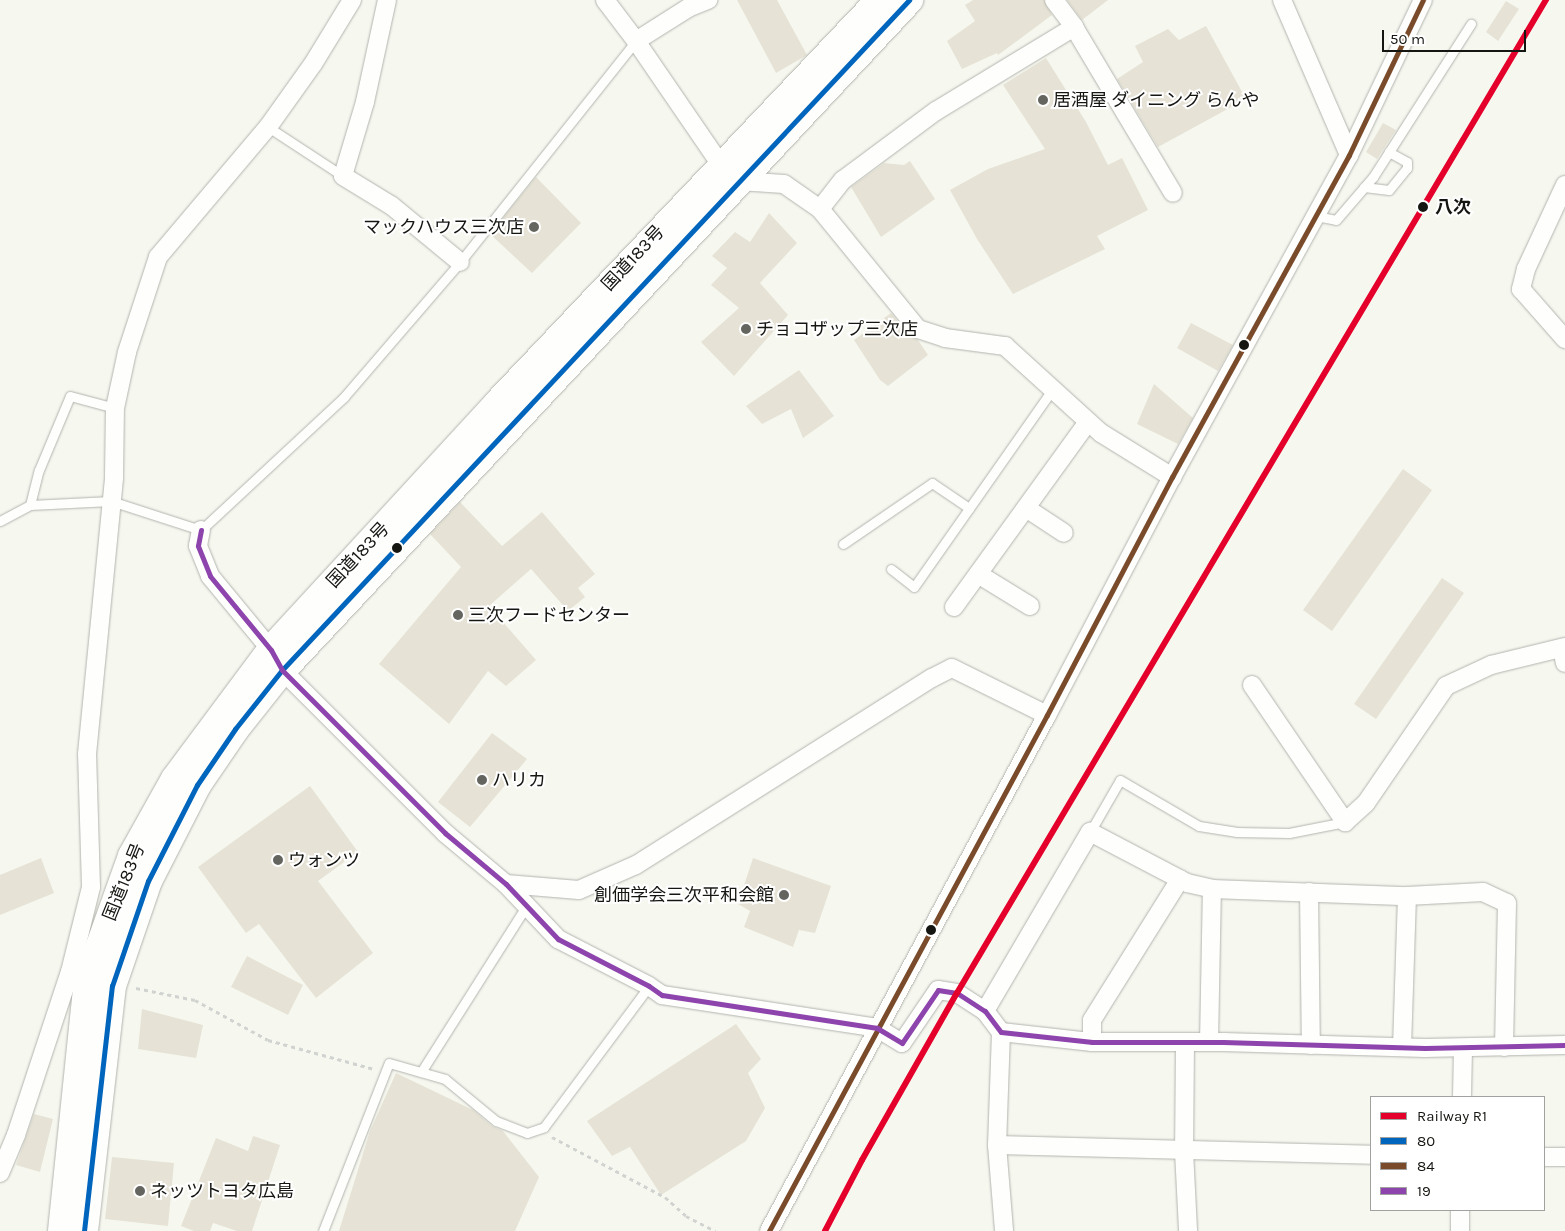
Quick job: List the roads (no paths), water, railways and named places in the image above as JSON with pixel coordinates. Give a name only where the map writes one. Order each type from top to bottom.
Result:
[{"type":"highway","name":"国道183号","points":[[62,1231],[90,979],[148,881],[197,785],[235,729],[276,660],[730,173],[880,0]]},
{"type":"highway","name":"国道183号","points":[[730,173],[909,0]]},
{"type":"highway","name":"国道183号","points":[[84,1231],[90,979]]},
{"type":"street","points":[[0,1173],[8,1133],[90,979],[91,887],[87,754],[114,477],[115,408],[127,352],[158,257],[268,126],[313,64],[352,0]]},
{"type":"street","points":[[387,0],[365,102],[343,176],[392,206],[460,262]]},
{"type":"street","points":[[605,0],[636,40],[730,173],[784,184],[820,209],[918,329],[945,338],[1005,346],[1101,433],[1172,477]]},
{"type":"street","points":[[636,40],[686,4],[708,0]]},
{"type":"street","points":[[1054,0],[1074,27],[1173,193]]},
{"type":"street","points":[[1282,0],[1349,154]]},
{"type":"street","points":[[769,1231],[1047,715],[1172,477],[1349,154],[1423,0]]},
{"type":"street","points":[[820,209],[843,180],[936,111],[1074,27]]},
{"type":"street","points":[[1565,185],[1526,269],[1521,289],[1565,339]]},
{"type":"street","points":[[954,607],[1088,422]]},
{"type":"street","points":[[1026,508],[1064,533]]},
{"type":"street","points":[[201,530],[198,546],[210,576],[276,660],[445,833],[506,884],[558,939],[649,986],[662,995],[877,1028],[902,1043],[938,990],[957,993],[985,1011],[1001,1032],[997,1145],[1004,1231]]},
{"type":"street","points":[[978,574],[1030,606]]},
{"type":"street","points":[[1252,685],[1345,822],[1366,803],[1446,686],[1491,664],[1564,653]]},
{"type":"street","points":[[506,884],[579,890],[636,865],[932,678],[952,668],[1047,715]]},
{"type":"street","points":[[985,1011],[1090,832],[1180,879],[1212,889],[1407,896],[1483,892],[1506,903],[1504,1047]]},
{"type":"street","points":[[1092,1042],[1092,1020],[1180,879]]},
{"type":"street","points":[[1209,1042],[1212,889]]},
{"type":"street","points":[[1309,892],[1311,1044]]},
{"type":"street","points":[[1402,1047],[1407,896]]},
{"type":"street","points":[[1001,1032],[1092,1042],[1209,1042],[1463,1048],[1565,1045]]},
{"type":"street","points":[[1185,1043],[1184,1151],[1188,1231]]},
{"type":"street","points":[[1462,1096],[1463,1048]]},
{"type":"street","points":[[997,1145],[1370,1155]]},
{"type":"street","points":[[1545,1157],[1565,1157]]},
{"type":"street","points":[[1460,1211],[1460,1231]]},
{"type":"lane","points":[[1316,216],[1336,220],[1364,187],[1389,152],[1471,24]]},
{"type":"lane","points":[[0,520],[30,505],[112,501],[201,530],[344,398],[460,262],[636,40]]},
{"type":"lane","points":[[268,126],[343,176]]},
{"type":"lane","points":[[1364,187],[1389,190],[1407,168],[1407,162],[1389,152]]},
{"type":"lane","points":[[891,569],[914,587],[1052,390]]},
{"type":"lane","points":[[30,505],[39,470],[70,396],[115,408]]},
{"type":"lane","points":[[843,544],[932,483],[969,508]]},
{"type":"lane","points":[[1090,832],[1120,780],[1199,826],[1236,832],[1289,833],[1345,822]]},
{"type":"lane","points":[[422,1072],[527,905]]},
{"type":"lane","points":[[324,1231],[389,1063],[445,1079],[468,1095],[496,1121],[527,1133],[544,1127],[649,986]]},
{"type":"rail line","name":"R1","points":[[825,1231],[862,1160],[957,993],[1546,0]]},
{"type":"place","name":"居酒屋 ダイニング らんや","points":[[1043,100]]},
{"type":"place","name":"八次","points":[[1423,207]]},
{"type":"place","name":"マックハウス三次店","points":[[534,227]]},
{"type":"place","name":"チョコザップ三次店","points":[[746,329]]},
{"type":"place","name":"三次フードセンター","points":[[458,615]]},
{"type":"place","name":"ハリカ","points":[[482,780]]},
{"type":"place","name":"ウォンツ","points":[[278,860]]},
{"type":"place","name":"創価学会三次平和会館","points":[[784,895]]},
{"type":"place","name":"ネッツトヨタ広島","points":[[140,1191]]}]
